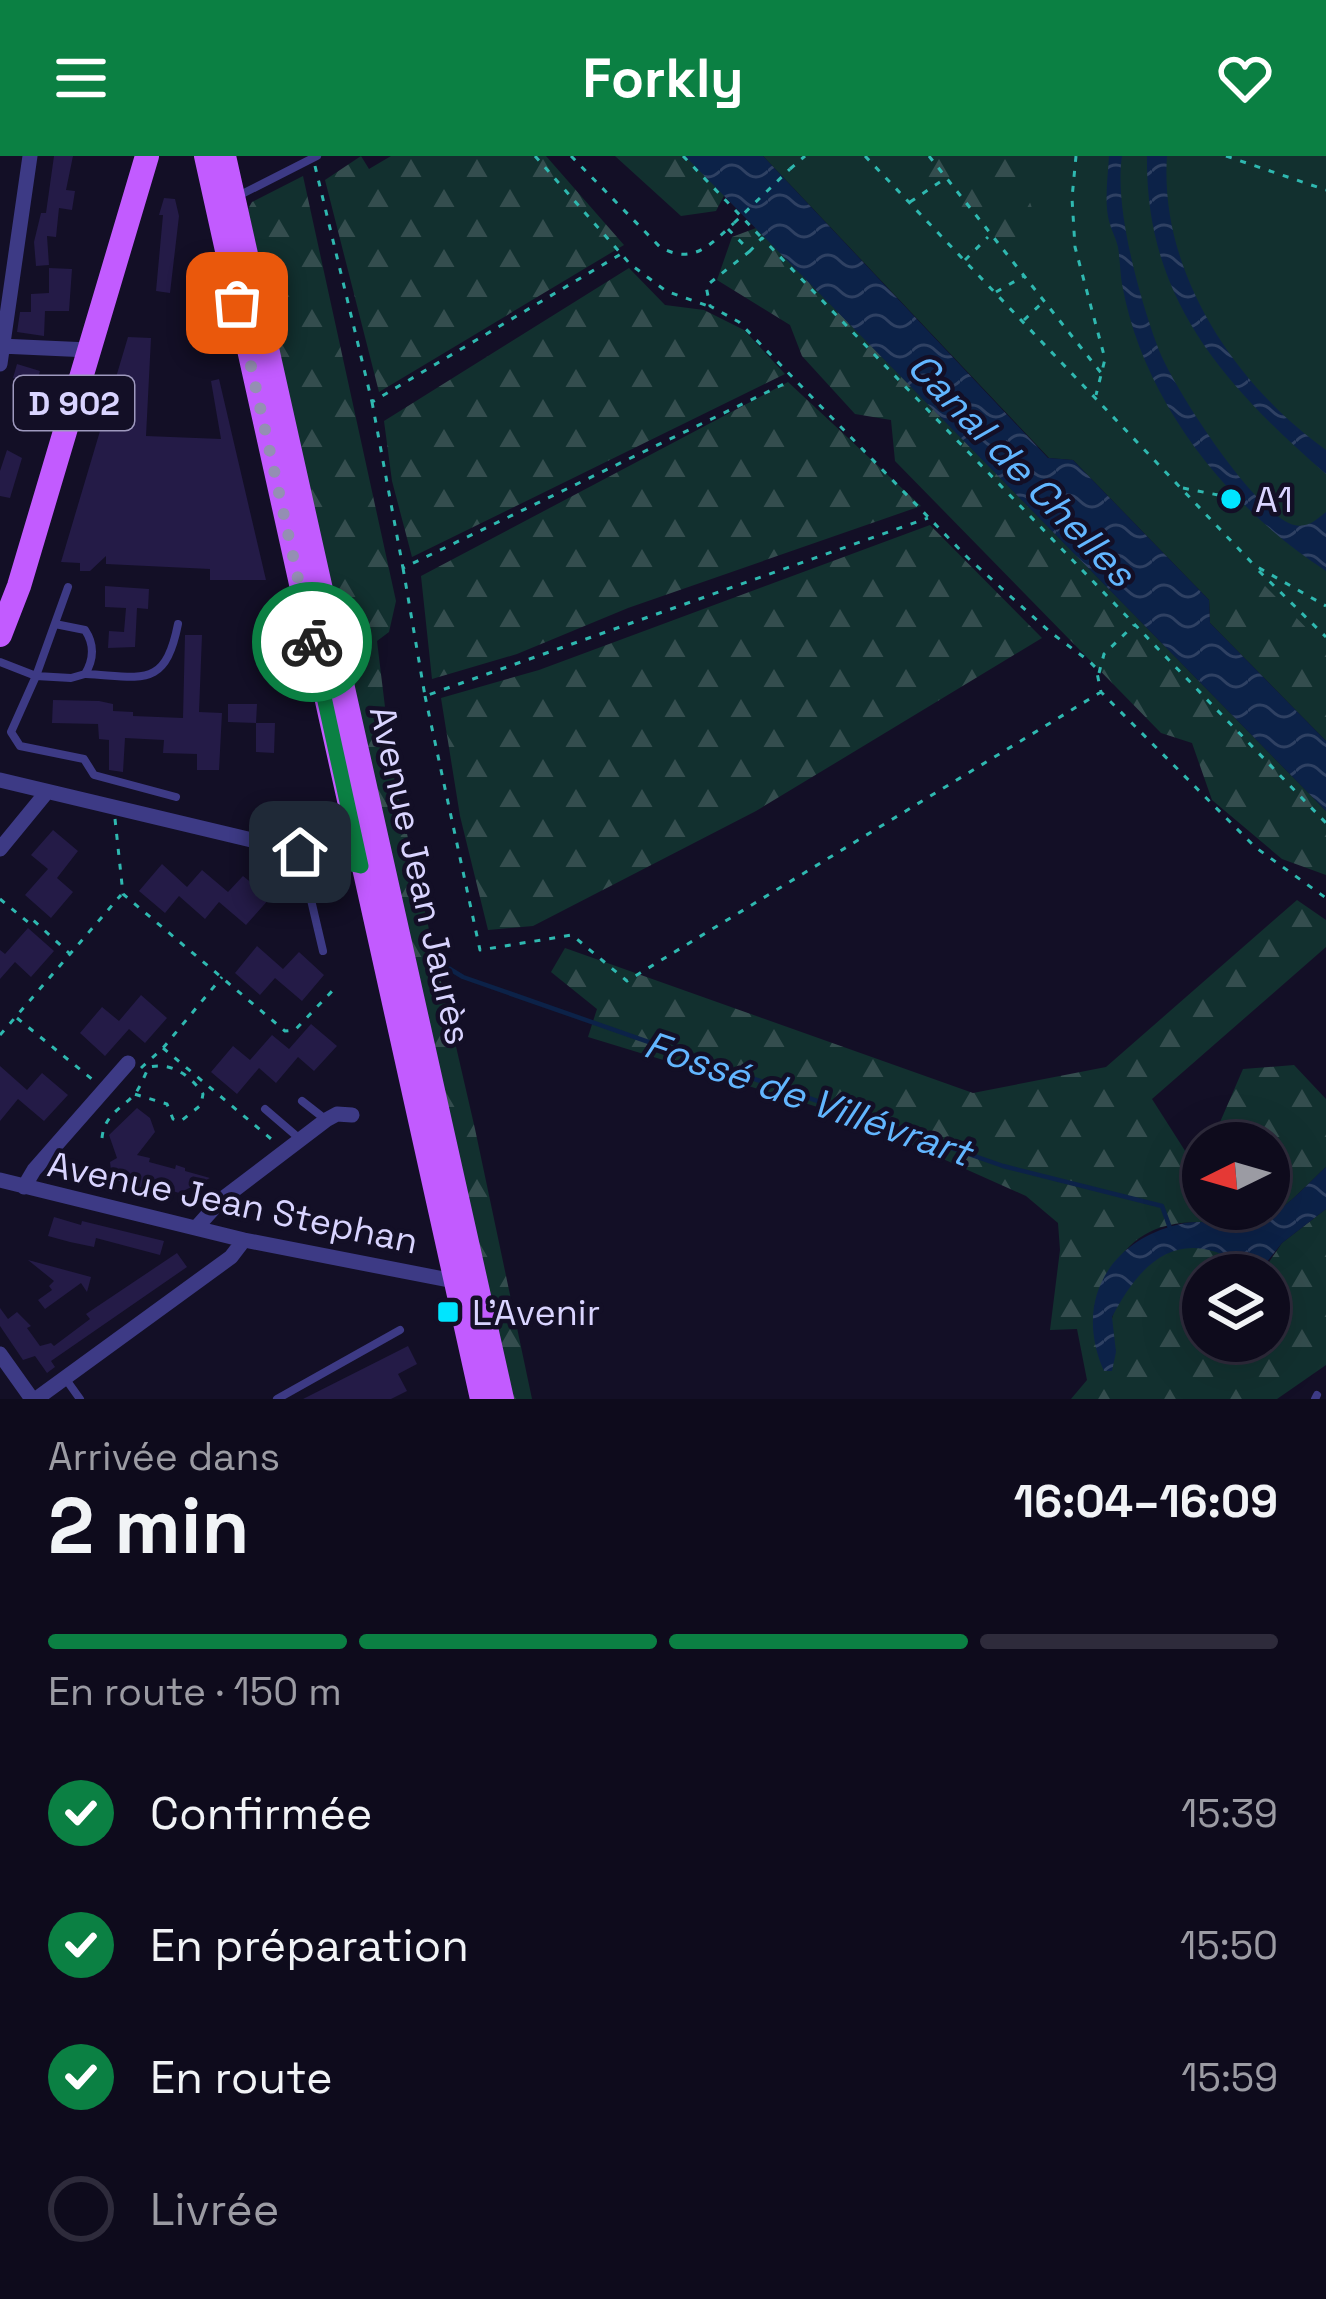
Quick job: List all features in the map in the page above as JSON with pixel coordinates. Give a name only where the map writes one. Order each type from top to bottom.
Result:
[{"type":"main road","name":"Avenue Jean Jaurès","points":[[206,156],[482,1399]]},
{"type":"main road","name":"Avenue Jean Jaurès","points":[[224,156],[499,1399]]},
{"type":"main road","name":"D 902","points":[[0,635],[148,161]]},
{"type":"street","points":[[0,364],[30,156]]},
{"type":"street","points":[[2,346],[89,350]]},
{"type":"street","points":[[0,780],[361,866]]},
{"type":"street","points":[[0,849],[46,793]]},
{"type":"street","points":[[24,1187],[105,1090],[139,1068]]},
{"type":"street","points":[[196,1228],[221,1200],[326,1120],[337,1114],[352,1115]]},
{"type":"street","name":"Avenue Jean Stephan","points":[[0,1180],[244,1240],[455,1279]]},
{"type":"street","points":[[0,1354],[34,1399],[231,1257],[244,1240]]},
{"type":"street","points":[[455,1279],[467,1289],[499,1399]]},
{"type":"lane","points":[[233,199],[315,157]]},
{"type":"lane","points":[[68,587],[11,731],[20,746],[84,759],[94,775],[176,796]]},
{"type":"lane","points":[[55,624],[85,630],[91,638],[93,662],[85,674]]},
{"type":"lane","points":[[0,662],[36,676],[144,677],[162,668],[172,656],[178,624]]},
{"type":"lane","points":[[300,852],[323,951]]},
{"type":"lane","points":[[302,1100],[326,1120]]},
{"type":"lane","points":[[265,1109],[302,1140]]},
{"type":"lane","points":[[277,1399],[400,1330]]},
{"type":"lane","points":[[65,1378],[80,1399]]},
{"type":"path","points":[[536,156],[621,254],[666,291],[740,322],[929,518],[1050,632],[1077,649],[1098,674],[1101,692],[1256,847],[1326,898]]},
{"type":"path","points":[[571,156],[672,254],[700,252],[805,156]]},
{"type":"path","points":[[683,156],[1326,823]]},
{"type":"path","points":[[865,156],[1326,637]]},
{"type":"path","points":[[929,156],[1102,374]]},
{"type":"path","points":[[1076,156],[1075,247],[1106,359],[1095,397]]},
{"type":"path","points":[[1226,156],[1326,190]]},
{"type":"path","points":[[315,157],[372,402],[425,696],[480,950],[572,935],[627,981],[1101,692]]},
{"type":"path","points":[[909,203],[946,178]]},
{"type":"path","points":[[728,229],[750,250]]},
{"type":"path","points":[[964,261],[991,235]]},
{"type":"path","points":[[710,306],[706,286],[762,238]]},
{"type":"path","points":[[372,402],[621,254]]},
{"type":"path","points":[[994,293],[1024,276]]},
{"type":"path","points":[[1022,321],[1045,301]]},
{"type":"path","points":[[403,568],[788,382]]},
{"type":"path","points":[[1181,488],[1228,497]]},
{"type":"path","points":[[425,696],[929,518]]},
{"type":"path","points":[[1254,565],[1326,606]]},
{"type":"path","points":[[1098,674],[1104,653],[1135,625]]},
{"type":"path","points":[[116,807],[123,894],[222,977],[290,1032],[336,987]]},
{"type":"path","points":[[0,1035],[123,894]]},
{"type":"path","points":[[0,898],[70,954]]},
{"type":"path","points":[[102,1138],[105,1122],[134,1094],[139,1068],[163,1048],[222,977]]},
{"type":"path","points":[[16,1016],[105,1090]]},
{"type":"path","points":[[163,1048],[286,1151]]},
{"type":"path","points":[[134,1094],[167,1104],[172,1119],[181,1121],[201,1106],[201,1090],[180,1072],[156,1065],[139,1068]]},
{"type":"green space","points":[[361,156],[369,169],[391,156],[546,156],[624,245],[379,392],[325,180]]},
{"type":"green space","points":[[615,156],[690,156],[726,192],[716,211],[681,216]]},
{"type":"green space","points":[[763,156],[1326,156],[1326,741],[1210,623],[1209,600],[1073,460],[1049,458]]},
{"type":"green space","points":[[881,156],[1016,156],[1016,175],[1033,212],[1029,232],[1015,248],[985,263]]},
{"type":"green space","points":[[303,176],[396,601],[389,632],[377,641],[393,773],[532,1399],[507,1399],[248,209],[252,202]]},
{"type":"green space","points":[[756,228],[1326,811],[1326,875],[1282,859],[1212,800],[1192,743],[1161,733],[895,461],[891,420],[855,414],[802,356],[790,325],[717,280],[732,237]]},
{"type":"green space","points":[[629,268],[665,305],[704,310],[744,330],[785,374],[412,557],[392,481],[384,421]]},
{"type":"green space","points":[[788,382],[921,506],[628,608],[517,654],[432,679],[421,576]]},
{"type":"green space","points":[[930,525],[1042,638],[756,811],[533,926],[488,930],[460,816],[441,698],[539,670]]},
{"type":"green space","points":[[1265,586],[1326,648],[1326,730],[1219,621],[1237,594]]},
{"type":"green space","points":[[1297,900],[1326,920],[1326,947],[1152,1099],[1182,1146],[1182,1223],[1162,1227],[1132,1243],[1111,1270],[1094,1307],[1116,1352],[1113,1315],[1135,1278],[1170,1251],[1196,1246],[1216,1251],[1223,1254],[1182,1254],[1182,1362],[1290,1362],[1290,1254],[1274,1254],[1326,1209],[1326,1365],[1277,1399],[1071,1399],[1087,1380],[1077,1329],[1050,1330],[1060,1250],[1058,1223],[1026,1196],[847,1116],[588,1037],[597,1009],[551,972],[565,948],[973,1093],[1106,1067]]},
{"type":"green space","points":[[1294,1065],[1326,1099],[1326,1167],[1290,1201],[1290,1122],[1220,1122],[1243,1069]]},
{"type":"water","name":"Canal de Chelles","points":[[685,156],[763,156],[1048,458],[1073,460],[1209,600],[1210,623],[1326,741],[1326,811]]},
{"type":"water","points":[[1109,156],[1122,156],[1122,200],[1130,251],[1165,363],[1216,446],[1258,498],[1294,525],[1308,524],[1326,512],[1326,571],[1256,516],[1224,483],[1195,448],[1149,370],[1133,328],[1110,224]]},
{"type":"water","points":[[1147,156],[1167,156],[1176,242],[1209,322],[1262,393],[1326,450],[1326,474],[1224,372],[1176,296],[1150,207]]},
{"type":"water","points":[[1326,1167],[1326,1209],[1273,1254],[1181,1249],[1141,1273],[1112,1317],[1116,1352],[1112,1371],[1104,1371],[1095,1345],[1096,1296],[1119,1257],[1159,1230],[1182,1224],[1182,1230],[1290,1230],[1290,1201]]},
{"type":"building","points":[[54,156],[73,156],[66,190],[75,191],[72,210],[59,208],[56,237],[47,236],[49,265],[36,266],[34,242],[41,213],[46,213]]},
{"type":"building","points":[[164,198],[175,199],[179,216],[170,293],[156,291]]},
{"type":"building","points":[[49,268],[72,269],[69,311],[45,311],[44,336],[17,332],[20,312],[31,312],[31,294],[49,293]]},
{"type":"building","points":[[128,337],[151,338],[146,436],[221,439],[211,381],[219,379],[266,580],[210,580],[210,569],[106,564],[106,556],[90,571],[80,571],[80,563],[61,562]]},
{"type":"building","points":[[17,364],[40,371],[31,401],[39,403],[33,427],[13,422],[24,381],[13,378]]},
{"type":"building","points":[[7,450],[22,458],[10,498],[0,496],[0,471]]},
{"type":"building","points":[[105,586],[149,589],[148,609],[137,608],[135,647],[108,648],[109,631],[124,632],[126,608],[105,607]]},
{"type":"building","points":[[185,635],[202,635],[199,712],[222,713],[219,770],[197,770],[197,754],[163,753],[164,740],[125,738],[123,772],[109,770],[109,740],[99,739],[98,724],[52,723],[53,700],[99,701],[113,704],[113,711],[133,712],[133,716],[183,718]]},
{"type":"building","points":[[228,704],[257,704],[256,723],[228,722]]},
{"type":"building","points":[[256,723],[275,723],[274,753],[256,752]]},
{"type":"building","points":[[53,830],[78,851],[57,878],[73,892],[51,918],[25,895],[48,869],[31,855]]},
{"type":"building","points":[[162,864],[187,887],[202,870],[228,892],[243,876],[270,898],[246,925],[219,902],[205,919],[179,896],[165,913],[139,891]]},
{"type":"building","points":[[28,928],[54,951],[31,977],[15,962],[0,979],[0,950],[5,954]]},
{"type":"building","points":[[257,946],[283,969],[299,952],[324,975],[302,1001],[275,978],[260,995],[235,973]]},
{"type":"building","points":[[141,995],[167,1018],[145,1043],[129,1029],[105,1056],[80,1033],[102,1007],[119,1021]]},
{"type":"building","points":[[311,1024],[337,1046],[314,1071],[298,1057],[276,1083],[259,1068],[237,1094],[211,1072],[233,1046],[250,1060],[272,1035],[289,1049]]},
{"type":"building","points":[[0,1066],[27,1090],[42,1073],[68,1095],[44,1121],[18,1099],[0,1121]]},
{"type":"building","points":[[137,1108],[150,1118],[155,1132],[137,1155],[210,1178],[179,1193],[173,1191],[172,1196],[112,1179],[110,1162],[117,1158],[109,1135]]},
{"type":"building","points":[[54,1217],[164,1241],[160,1255],[96,1238],[94,1247],[48,1236]]},
{"type":"building","points":[[177,1253],[187,1267],[51,1361],[55,1367],[47,1373],[35,1356],[23,1360],[0,1326],[0,1308],[8,1319],[17,1312],[31,1326],[27,1328],[40,1346],[54,1346],[90,1319],[86,1314]]},
{"type":"building","points":[[28,1260],[91,1277],[87,1292],[81,1283],[45,1309],[38,1300],[52,1290],[49,1286],[54,1281]]},
{"type":"building","points":[[408,1346],[417,1364],[398,1374],[407,1391],[391,1399],[303,1399]]},
{"type":"waterway","name":"Fossé de Villévrart","points":[[440,963],[463,977],[1003,1166],[1162,1206],[1170,1228]]},
{"type":"way so far","points":[[237,303],[312,642]]},
{"type":"place","name":"A1","points":[[1231,499]]},
{"type":"place","name":"L'Avenir","points":[[448,1312]]},
{"type":"route","points":[[300,852],[361,866],[312,642]]}]
